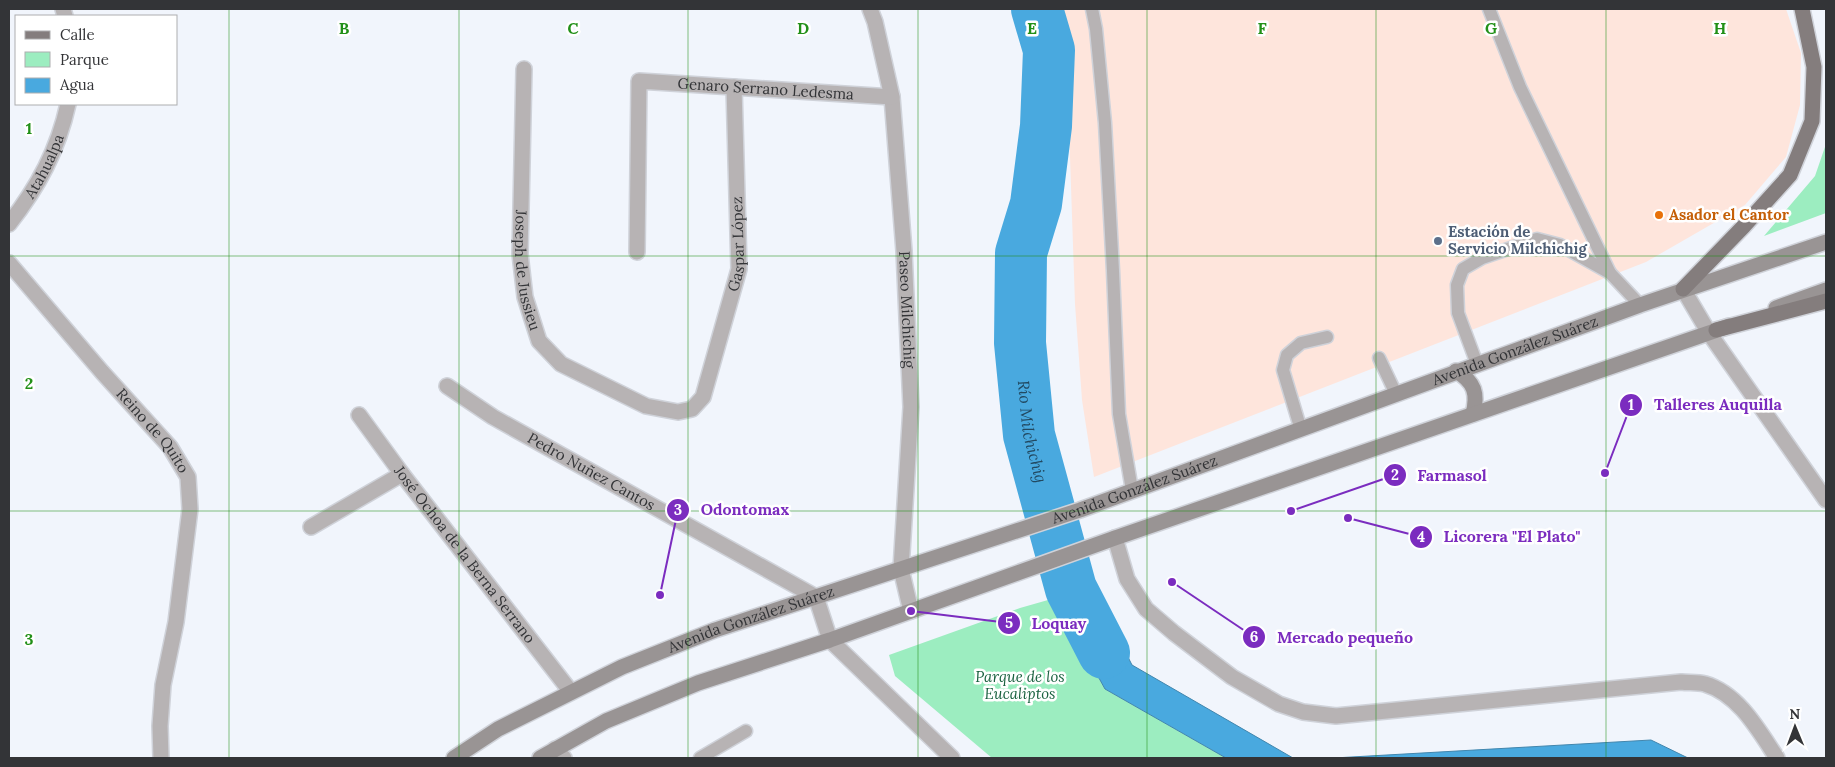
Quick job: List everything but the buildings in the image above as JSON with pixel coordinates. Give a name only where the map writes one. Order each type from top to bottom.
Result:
[{"type":"main road","points":[[1683,289],[1790,175],[1812,121],[1814,67],[1802,9]]},
{"type":"main road","name":"Avenida González Suárez","points":[[454,758],[498,729],[571,692],[622,667],[715,630],[1080,510],[1683,289],[1826,242]]},
{"type":"main road","points":[[540,758],[560,754],[606,721],[698,683],[830,640],[1014,576],[1098,546],[1115,538],[1712,332],[1826,290]]},
{"type":"main road","points":[[1712,332],[1826,300]]},
{"type":"main road","points":[[1456,372],[1466,377],[1474,388],[1476,402],[1474,414]]},
{"type":"street","name":"Paseo Milchichig","points":[[870,9],[892,97],[904,251],[911,407],[901,569],[911,611]]},
{"type":"street","name":"Joseph de Jussieu","points":[[524,68],[520,254],[525,297],[540,341],[561,364],[646,406],[678,412],[692,409],[703,397]]},
{"type":"street","name":"Genaro Serrano Ledesma","points":[[637,252],[639,81],[892,97]]},
{"type":"street","name":"Gaspar López","points":[[703,397],[739,269],[734,86]]},
{"type":"street","name":"Atahualpa","points":[[11,216],[50,160],[63,129],[68,105]]},
{"type":"street","name":"Reino de Quito","points":[[9,263],[102,372],[170,447],[188,477],[190,509],[176,622],[164,685],[160,726],[161,758]]},
{"type":"street","points":[[1683,289],[1826,500]]},
{"type":"street","name":"Pedro Nuñez Cantos","points":[[447,386],[493,417],[816,597]]},
{"type":"street","name":"José Ochoa de la Berna Serrano","points":[[359,415],[402,474],[571,692]]},
{"type":"street","points":[[311,527],[402,474]]},
{"type":"street","points":[[1115,538],[1127,579],[1146,609],[1232,677],[1279,704],[1303,712],[1336,716],[1681,682],[1705,684],[1732,698],[1757,728],[1777,758]]},
{"type":"street","points":[[816,597],[830,640],[952,758]]},
{"type":"lane","points":[[1092,9],[1096,29],[1105,122],[1119,414],[1132,490]]},
{"type":"lane","points":[[1489,9],[1520,87],[1610,273],[1640,305]]},
{"type":"lane","points":[[1477,364],[1458,313],[1457,285],[1463,269],[1482,258],[1537,239],[1560,245],[1610,273]]},
{"type":"lane","points":[[1301,430],[1283,370],[1285,362],[1287,355],[1301,343],[1327,337]]},
{"type":"lane","points":[[1379,358],[1396,394]]},
{"type":"lane","points":[[700,758],[746,731]]},
{"type":"shaded area","points":[[1051,9],[1786,9],[1801,53],[1800,105],[1786,157],[1745,205],[1646,262],[1094,477],[1082,400],[1075,304],[1068,98]]},
{"type":"green space","points":[[1826,144],[1826,213],[1764,236],[1815,176]]},
{"type":"green space","name":"Parque de los Eucaliptos","points":[[1055,598],[1105,689],[1226,758],[992,758],[895,676],[889,655],[1020,608]]},
{"type":"water","points":[[1090,582],[1132,665],[1293,758],[1226,758],[1105,689],[1055,598]]},
{"type":"water","points":[[1651,740],[1688,758],[1334,758]]},
{"type":"waterway","name":"Río Milchichig","points":[[1037,9],[1049,50],[1046,126],[1036,204],[1021,253],[1020,343],[1029,435],[1071,589],[1104,653]]},
{"type":"place","name":"Asador el Cantor","points":[[1659,215]]},
{"type":"place","name":"Estación de Servicio Milchichig","points":[[1438,241]]},
{"type":"place","name":"Talleres Auquilla","points":[[1605,473]]},
{"type":"place","name":"Farmasol","points":[[1291,511]]},
{"type":"place","name":"Licorera \"El Plato\"","points":[[1348,518]]},
{"type":"place","name":"Mercado pequeño","points":[[1172,582]]},
{"type":"place","name":"Odontomax","points":[[660,595]]},
{"type":"place","name":"Loquay","points":[[911,611]]}]
